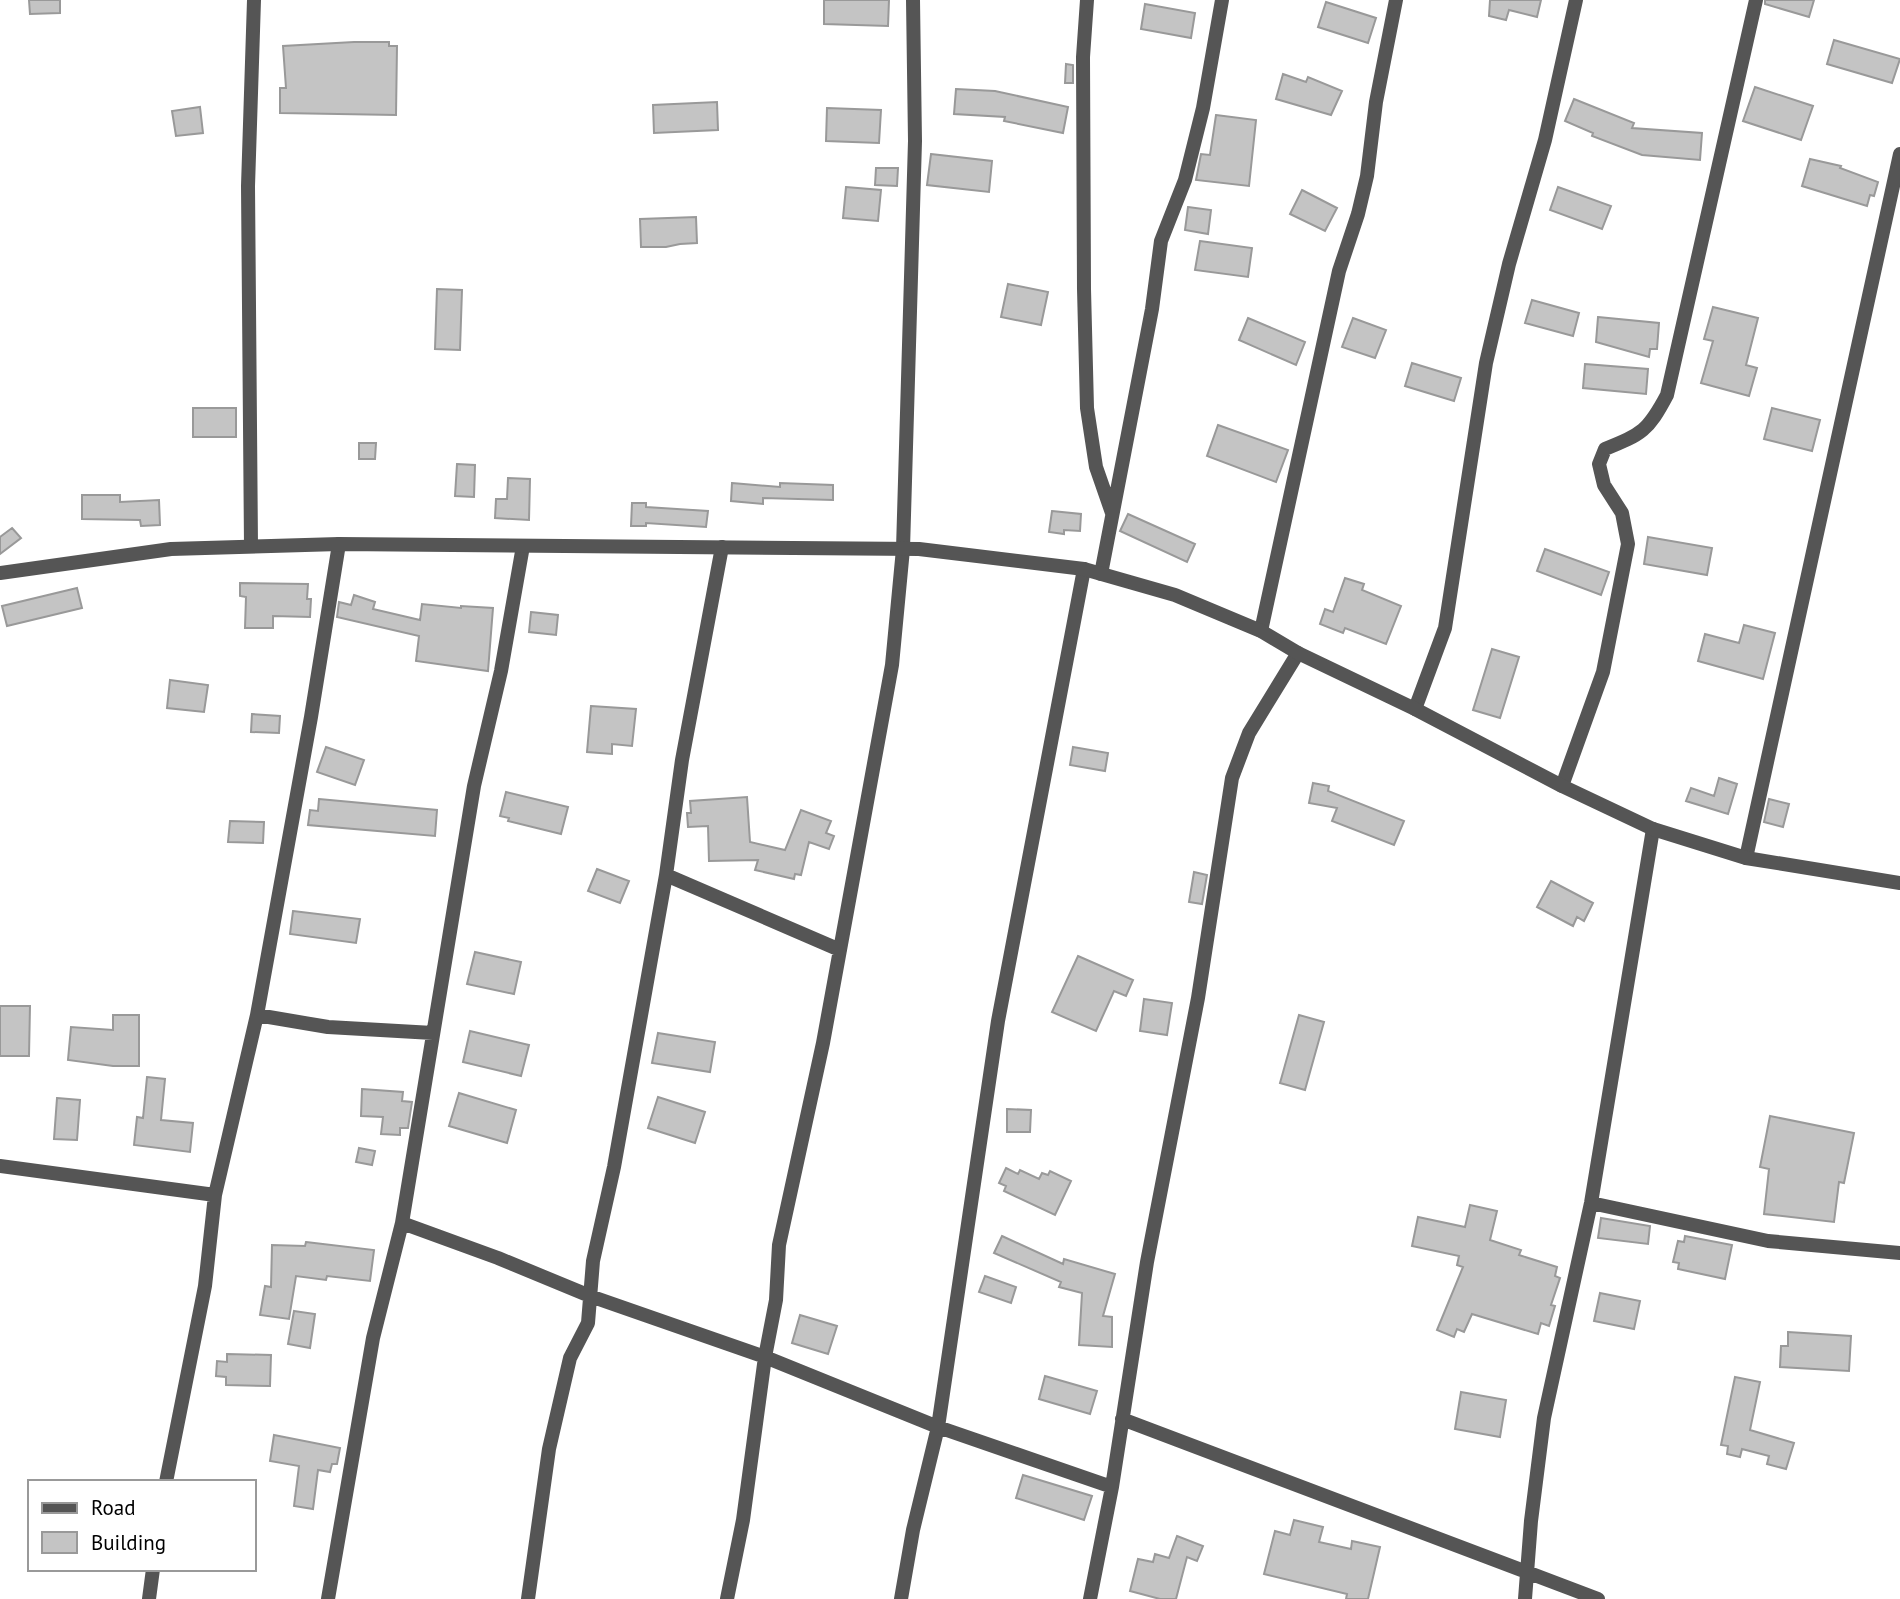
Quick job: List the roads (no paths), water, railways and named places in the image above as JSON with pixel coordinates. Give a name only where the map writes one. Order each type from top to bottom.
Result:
[{"type":"street","points":[[251,546],[248,186],[254,0]]},
{"type":"street","points":[[727,1599],[743,1520],[765,1357],[776,1300],[779,1245],[820,1056],[892,664],[902,549],[915,141],[913,0]]},
{"type":"street","points":[[1087,0],[1083,57],[1087,408],[1096,467],[1112,513]]},
{"type":"street","points":[[1101,574],[1150,322],[1161,241],[1185,180],[1203,108],[1222,0]]},
{"type":"street","points":[[1261,631],[1339,271],[1358,214],[1367,176],[1376,102],[1396,0]]},
{"type":"street","points":[[1415,709],[1445,628],[1486,363],[1509,264],[1545,141],[1576,0]]},
{"type":"street","points":[[1562,786],[1603,672],[1628,544],[1622,513],[1604,485],[1599,464],[1605,449],[1635,437],[1652,423],[1667,395],[1756,0]]},
{"type":"street","points":[[1746,858],[1900,154]]},
{"type":"street","points":[[166,1480],[205,1286],[215,1195],[257,1015],[339,544]]},
{"type":"street","points":[[0,573],[171,549],[339,544],[902,549],[1084,569],[1175,595],[1261,631],[1298,653],[1653,829],[1746,858],[1900,883]]},
{"type":"street","points":[[328,1599],[373,1338],[402,1223],[474,786],[500,671],[523,546]]},
{"type":"street","points":[[528,1599],[549,1449],[570,1358],[588,1323],[593,1261],[614,1167],[666,874],[682,760],[722,547]]},
{"type":"street","points":[[901,1599],[913,1530],[938,1427],[998,1021],[1084,569]]},
{"type":"street","points":[[1090,1599],[1112,1487],[1147,1262],[1198,998],[1232,778],[1250,733],[1298,653]]},
{"type":"street","points":[[1525,1599],[1544,1418],[1591,1203],[1653,829]]},
{"type":"street","points":[[666,874],[840,950]]},
{"type":"street","points":[[257,1015],[328,1027],[433,1033]]},
{"type":"street","points":[[0,1166],[215,1195]]},
{"type":"street","points":[[1591,1203],[1768,1241],[1900,1253]]},
{"type":"street","points":[[402,1223],[498,1258],[590,1296],[765,1357],[938,1427],[1112,1487]]},
{"type":"street","points":[[1122,1419],[1598,1599]]},
{"type":"street","points":[[149,1599],[153,1571]]}]
